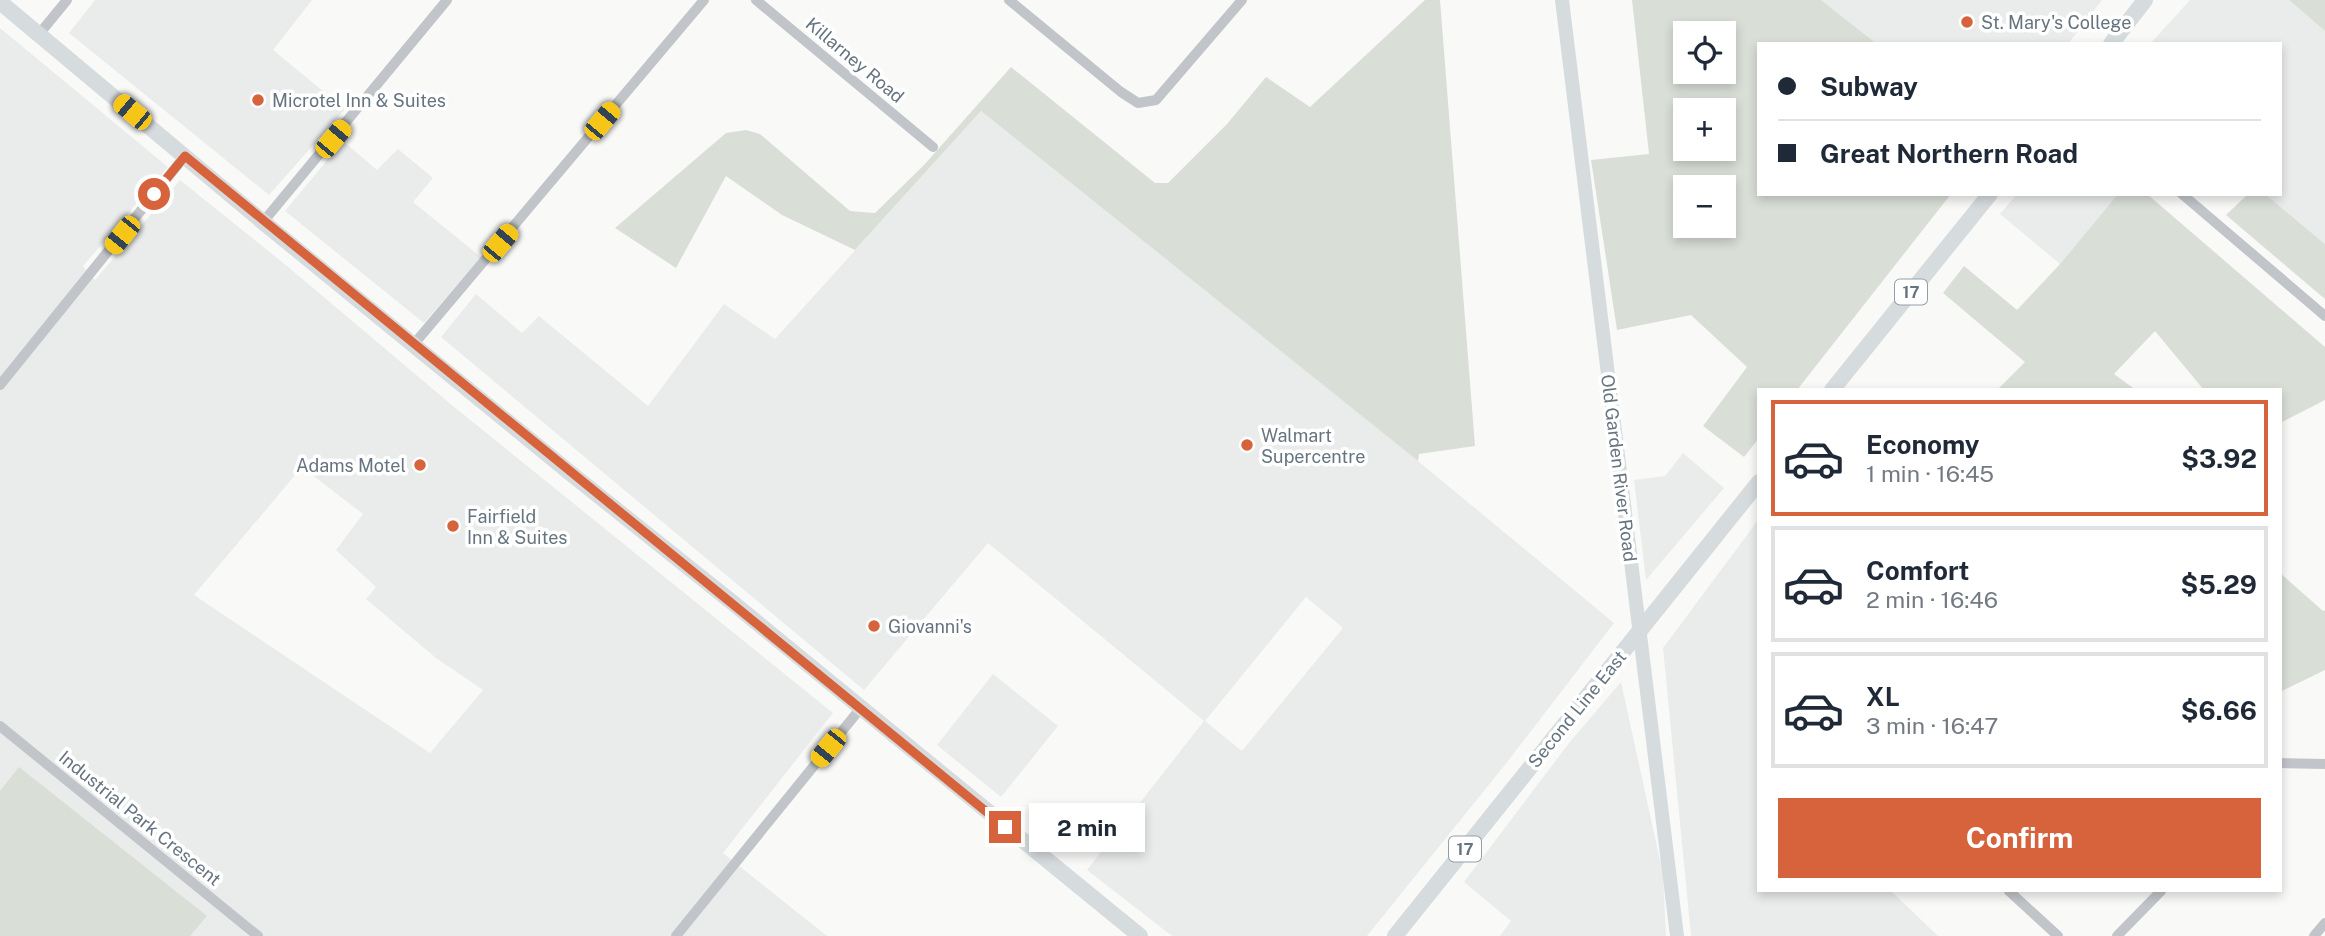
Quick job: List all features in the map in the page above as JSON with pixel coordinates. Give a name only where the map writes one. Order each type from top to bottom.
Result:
[{"type":"highway","points":[[2113,40],[2145,0]]},
{"type":"highway","points":[[0,2],[263,222],[1140,936]]},
{"type":"highway","name":"17","points":[[1834,388],[1988,196]]},
{"type":"highway","name":"Second Line East","points":[[1395,936],[1757,484]]},
{"type":"main road","name":"Old Garden River Road","points":[[1562,0],[1677,936]]},
{"type":"street","points":[[40,33],[67,0]]},
{"type":"street","points":[[263,222],[447,0]]},
{"type":"street","points":[[414,344],[704,0]]},
{"type":"street","name":"Killarney Road","points":[[755,0],[933,147]]},
{"type":"street","points":[[1009,0],[1121,93],[1138,103],[1156,100],[1242,0]]},
{"type":"street","points":[[0,385],[185,156]]},
{"type":"street","points":[[2184,196],[2325,316]]},
{"type":"street","points":[[676,936],[860,709]]},
{"type":"street","name":"Industrial Park Crescent","points":[[0,726],[258,936]]},
{"type":"street","points":[[2282,763],[2325,764]]},
{"type":"street","points":[[2010,892],[2058,936]]},
{"type":"street","points":[[2117,936],[2160,892]]},
{"type":"street","points":[[2314,936],[2325,923]]},
{"type":"shaded area","points":[[95,0],[312,0],[273,50],[345,109],[269,195],[69,33]]},
{"type":"shaded area","points":[[1425,0],[1440,0],[1475,446],[1419,454],[1418,461],[981,111],[855,250],[782,215],[726,176],[676,268],[615,228],[726,133],[746,130],[760,134],[850,211],[875,213],[924,165],[1011,67],[1155,183],[1168,183],[1227,124],[1266,77],[1310,107]]},
{"type":"shaded area","points":[[1632,0],[1821,0],[1874,42],[1757,42],[1757,196],[1949,196],[1799,388],[1757,388],[1757,441],[1744,457],[1703,426],[1747,367],[1691,315],[1617,330],[1591,160],[1649,154]]},
{"type":"shaded area","name":"St. Mary's College","points":[[1821,0],[2102,0],[2070,42],[1874,42]]},
{"type":"shaded area","points":[[2190,0],[2289,0],[2325,31],[2325,244],[2267,196],[2282,196],[2282,42],[2152,42]]},
{"type":"shaded area","points":[[2289,0],[2325,0],[2325,31]]},
{"type":"shaded area","points":[[0,28],[168,167],[83,266],[95,280],[180,180],[453,406],[833,713],[723,853],[827,936],[0,936]],"holes":[[[302,467],[363,514],[336,550],[376,587],[366,599],[436,658],[483,690],[430,753],[194,595]]]},
{"type":"shaded area","points":[[981,111],[1418,461],[1614,623],[1508,761],[1367,936],[1172,936],[1087,870],[1204,721],[988,543],[864,690],[441,337],[476,294],[522,333],[539,316],[648,406],[724,304],[775,339]],"holes":[[[1306,597],[1343,628],[1242,751],[1205,721]]]},
{"type":"shaded area","points":[[343,141],[377,170],[398,149],[433,178],[413,202],[481,257],[424,323],[285,211]]},
{"type":"shaded area","points":[[2015,196],[2116,196],[2060,264],[2000,214]]},
{"type":"shaded area","points":[[2116,196],[2149,196],[2325,347],[2325,400],[2282,422],[2282,388],[2202,388],[2155,331],[2114,374],[2133,388],[1999,388],[2025,362],[1943,293],[1964,266],[2017,310],[2060,264]]},
{"type":"shaded area","points":[[2246,196],[2267,196],[2325,244],[2325,299],[2226,215]]},
{"type":"shaded area","points":[[1683,453],[1724,488],[1646,580],[1634,480],[1665,476]]},
{"type":"shaded area","points":[[1757,522],[1757,892],[1892,892],[1938,936],[1691,936],[1663,648]]},
{"type":"shaded area","points":[[2282,575],[2325,610],[2325,670],[2282,691]]},
{"type":"shaded area","points":[[993,674],[1058,726],[1001,797],[937,745]]},
{"type":"shaded area","points":[[1621,682],[1663,874],[1666,936],[1500,936],[1511,921],[1464,882],[1569,743]]},
{"type":"shaded area","points":[[19,767],[207,916],[190,936],[0,936],[0,791]]},
{"type":"place","name":"St. Mary's College","points":[[1967,22]]},
{"type":"place","name":"Microtel Inn & Suites","points":[[258,100]]},
{"type":"place","name":"Walmart Supercentre","points":[[1247,445]]},
{"type":"place","name":"Adams Motel","points":[[420,465]]},
{"type":"place","name":"Fairfield Inn & Suites","points":[[453,526]]},
{"type":"place","name":"Giovanni's","points":[[874,626]]},
{"type":"route","points":[[154,194],[185,156],[1005,827]]}]
